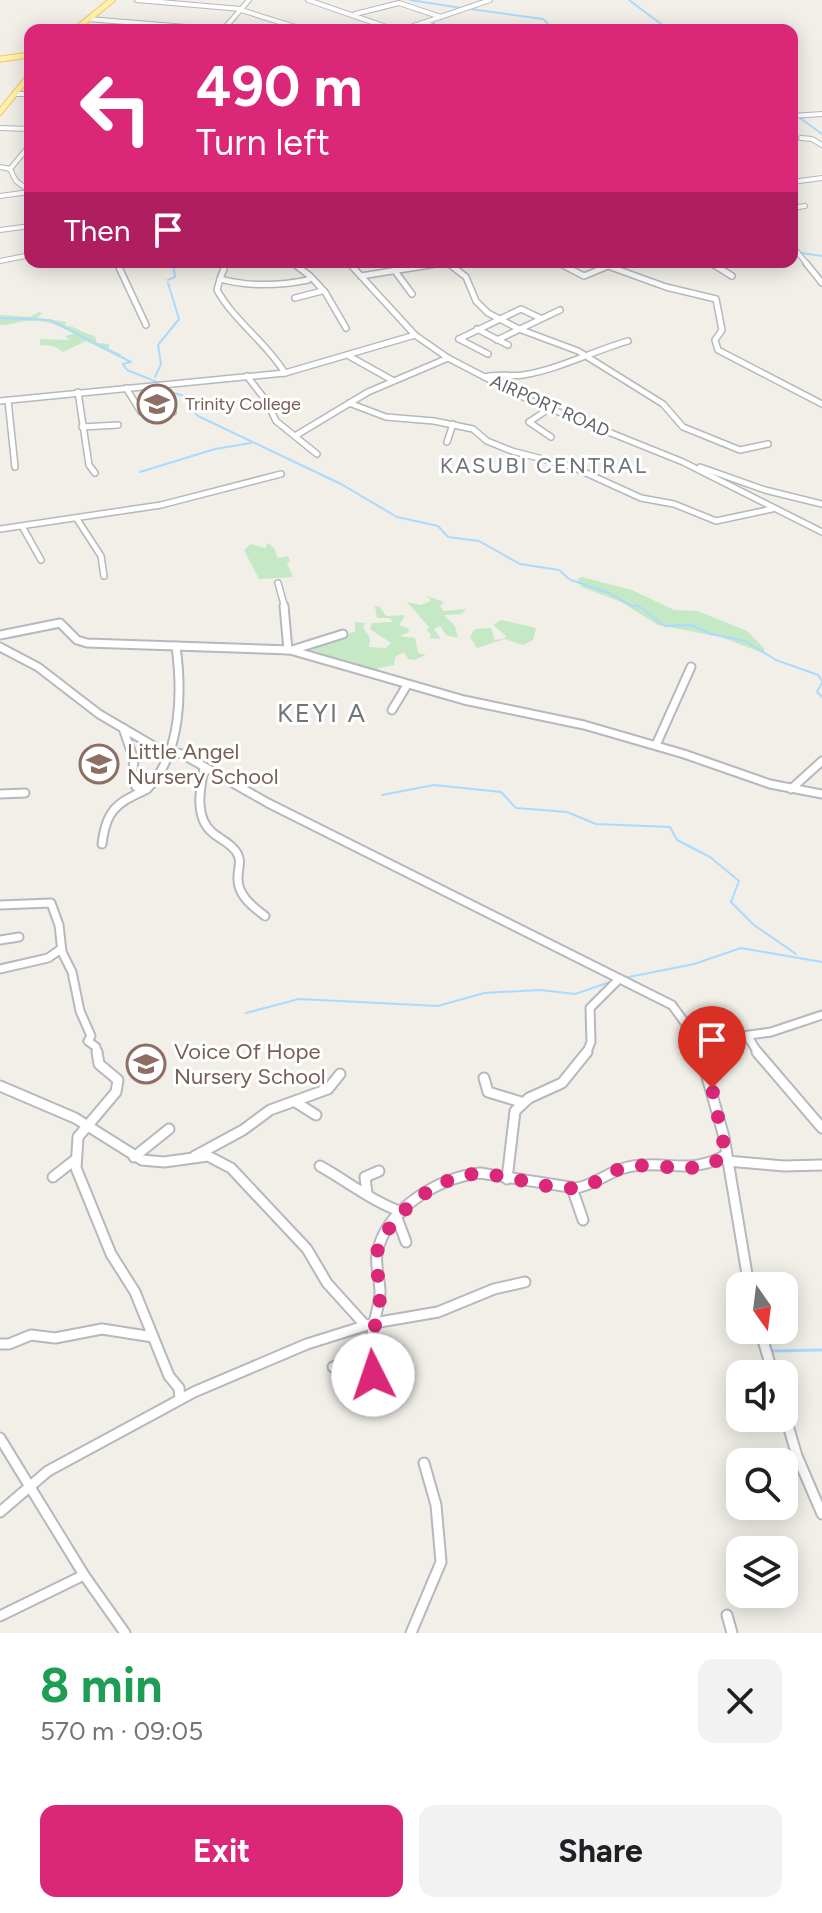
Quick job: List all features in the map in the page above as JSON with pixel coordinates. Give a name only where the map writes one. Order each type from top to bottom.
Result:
[{"type":"main road","points":[[82,24],[112,0]]},
{"type":"main road","points":[[0,59],[24,56]]},
{"type":"main road","points":[[0,112],[24,83]]},
{"type":"street","points":[[137,0],[241,9],[287,24]]},
{"type":"street","points":[[227,24],[249,0]]},
{"type":"street","points":[[308,0],[380,24]]},
{"type":"street","points":[[421,24],[490,0]]},
{"type":"street","points":[[354,14],[399,3],[441,17]]},
{"type":"street","points":[[88,19],[149,24]]},
{"type":"street","points":[[15,94],[24,94]]},
{"type":"street","points":[[798,116],[822,114]]},
{"type":"street","points":[[0,128],[24,129]]},
{"type":"street","points":[[801,138],[812,139],[822,145]]},
{"type":"street","points":[[10,169],[24,152]]},
{"type":"street","points":[[0,167],[10,169]]},
{"type":"street","points":[[10,169],[16,181],[24,187]]},
{"type":"street","points":[[798,181],[822,178]]},
{"type":"street","points":[[0,196],[24,192]]},
{"type":"street","points":[[798,207],[805,206]]},
{"type":"street","points":[[0,230],[24,227]]},
{"type":"street","points":[[798,253],[822,283]]},
{"type":"street","points":[[0,261],[24,256]]},
{"type":"street","points":[[119,268],[146,325]]},
{"type":"street","points":[[224,268],[217,290],[225,306],[272,352],[285,373]]},
{"type":"street","points":[[300,268],[322,291],[346,328]]},
{"type":"street","name":"AIRPORT ROAD","points":[[354,268],[406,327],[448,358],[550,408],[683,462],[822,532]]},
{"type":"street","points":[[395,268],[412,294]]},
{"type":"street","points":[[361,276],[413,268]]},
{"type":"street","points":[[455,268],[466,277],[480,307],[519,329],[585,356],[663,404],[680,425],[740,450],[768,444]]},
{"type":"street","points":[[569,268],[584,276],[603,268]]},
{"type":"street","points":[[614,268],[673,289],[716,299],[722,330],[715,340],[718,350],[822,404]]},
{"type":"street","points":[[719,268],[732,276]]},
{"type":"street","points":[[220,279],[240,284],[275,285],[308,280],[310,276]]},
{"type":"street","points":[[295,298],[322,291]]},
{"type":"street","points":[[488,354],[459,339],[521,309],[540,318]]},
{"type":"street","points":[[497,340],[560,310]]},
{"type":"street","points":[[398,340],[406,327]]},
{"type":"street","points":[[477,329],[508,345]]},
{"type":"street","points":[[0,401],[285,373],[415,335]]},
{"type":"street","points":[[484,378],[495,374],[522,375],[576,361],[628,341]]},
{"type":"street","points":[[349,356],[392,380]]},
{"type":"street","points":[[295,436],[392,380],[448,358]]},
{"type":"street","points":[[247,376],[267,402],[274,419],[317,454]]},
{"type":"street","points":[[126,388],[141,412],[173,412]]},
{"type":"street","points":[[78,392],[90,468],[95,473]]},
{"type":"street","points":[[8,400],[15,467]]},
{"type":"street","points":[[349,403],[395,419],[453,424],[473,429],[487,441],[512,451],[573,467],[641,498],[674,504],[716,521],[774,509]]},
{"type":"street","points":[[550,408],[529,423],[551,437]]},
{"type":"street","points":[[447,442],[453,424]]},
{"type":"street","points":[[82,427],[118,425]]},
{"type":"street","points":[[683,462],[765,490],[822,504]]},
{"type":"street","points":[[0,529],[161,505],[281,474]]},
{"type":"street","points":[[77,519],[101,556],[104,576]]},
{"type":"street","points":[[22,526],[41,560]]},
{"type":"street","points":[[278,583],[286,613],[289,650]]},
{"type":"street","points":[[0,635],[60,623],[77,640],[87,643],[289,650],[407,685],[564,720],[656,745],[791,789],[822,794]]},
{"type":"street","points":[[289,650],[343,634]]},
{"type":"street","points":[[102,844],[104,829],[119,800],[148,789],[172,749],[180,679],[176,646]]},
{"type":"street","points":[[0,647],[38,667],[99,714],[157,748],[172,749],[672,1005],[682,1016],[696,1042],[712,1088],[747,1272]]},
{"type":"street","points":[[656,745],[674,706],[673,699],[687,680],[691,667]]},
{"type":"street","points":[[392,710],[407,685]]},
{"type":"street","points":[[123,728],[134,760],[134,784],[148,789]]},
{"type":"street","points":[[791,789],[822,761]]},
{"type":"street","points":[[204,768],[201,805],[205,826],[236,850],[241,861],[236,876],[237,889],[265,916]]},
{"type":"street","points":[[0,794],[25,793]]},
{"type":"street","points":[[0,905],[51,903],[59,925],[61,949],[72,972],[80,1011],[91,1036],[88,1041],[96,1047],[98,1064],[115,1076],[119,1084],[110,1100],[78,1137],[76,1159],[80,1180],[111,1254],[135,1292],[169,1376],[180,1393]]},
{"type":"street","points":[[0,940],[19,937]]},
{"type":"street","points":[[0,969],[48,958],[61,949]]},
{"type":"street","points":[[507,1179],[515,1111],[521,1102],[557,1086],[583,1059],[590,1045],[590,1008],[619,979]]},
{"type":"street","points":[[696,1042],[748,1037],[822,1015]]},
{"type":"street","points":[[748,1037],[777,1078],[805,1103],[822,1128]]},
{"type":"street","points":[[194,1157],[221,1139],[250,1127],[272,1109],[297,1103],[337,1081],[340,1074]]},
{"type":"street","points":[[484,1078],[491,1094],[521,1102]]},
{"type":"street","points":[[0,1086],[14,1089],[89,1127],[134,1157],[164,1162],[194,1157],[213,1158],[240,1176],[307,1249],[327,1283],[368,1327]]},
{"type":"street","points":[[297,1103],[316,1115]]},
{"type":"street","points":[[134,1157],[169,1129]]},
{"type":"street","points":[[376,1409],[379,1394],[368,1356],[368,1327],[380,1294],[377,1254],[400,1215],[431,1190],[466,1174],[484,1173],[572,1188],[590,1185],[626,1167],[702,1168],[727,1158],[784,1166],[822,1165]]},
{"type":"street","points":[[53,1177],[76,1159]]},
{"type":"street","points":[[320,1166],[400,1215],[406,1242]]},
{"type":"street","points":[[367,1194],[365,1177],[379,1171]]},
{"type":"street","points":[[572,1188],[583,1220]]},
{"type":"street","points":[[0,1512],[29,1485],[180,1393],[200,1389],[269,1359],[368,1327],[438,1312],[494,1289],[525,1282]]},
{"type":"street","points":[[0,1344],[9,1344],[31,1335],[55,1338],[102,1329],[153,1337]]},
{"type":"street","points":[[333,1367],[368,1356]]},
{"type":"street","points":[[790,1432],[822,1514]]},
{"type":"street","points":[[0,1438],[84,1575],[125,1633]]},
{"type":"street","points":[[411,1633],[441,1562],[436,1505],[424,1463]]},
{"type":"street","points":[[0,1616],[84,1575]]},
{"type":"street","points":[[727,1615],[732,1633]]},
{"type":"green space","points":[[42,313],[37,318],[67,322],[64,325],[95,336],[97,343],[109,344],[109,349],[121,354],[119,357],[86,341],[63,352],[54,346],[40,345],[40,339],[69,340],[65,336],[76,333],[45,322],[32,320],[0,325],[0,315],[30,317]]},
{"type":"green space","points":[[268,543],[275,549],[277,558],[288,556],[290,561],[287,563],[293,577],[259,579],[244,550],[251,544],[265,548]]},
{"type":"green space","points":[[582,577],[632,590],[674,610],[697,611],[747,631],[764,648],[765,654],[721,637],[658,625],[621,602],[582,587],[577,579]]},
{"type":"green space","points":[[427,596],[444,602],[440,606],[443,611],[466,609],[462,614],[444,615],[455,626],[458,638],[446,635],[440,626],[434,629],[441,639],[430,638],[431,634],[426,630],[429,627],[407,602],[420,605],[431,601]]},
{"type":"green space","points":[[375,606],[380,607],[386,616],[405,615],[399,625],[408,628],[409,632],[399,636],[415,638],[418,653],[426,655],[414,660],[408,659],[404,652],[395,657],[394,665],[378,668],[376,673],[364,667],[315,658],[306,652],[355,631],[355,622],[366,623],[363,627],[370,638],[369,647],[386,648],[391,643],[370,629],[372,623],[393,622],[390,618],[377,618]]},
{"type":"green space","points":[[501,620],[536,628],[533,640],[523,645],[505,639],[477,648],[470,637],[475,629],[491,628],[495,640],[506,636],[493,625]]},
{"type":"waterway","points":[[410,0],[461,8]]},
{"type":"waterway","points":[[629,0],[661,24]]},
{"type":"waterway","points":[[471,9],[543,19],[548,24]]},
{"type":"waterway","points":[[800,118],[822,134]]},
{"type":"waterway","points":[[801,253],[822,256]]},
{"type":"waterway","points":[[168,280],[175,277],[174,268]]},
{"type":"waterway","points":[[155,377],[161,364],[158,345],[179,319],[168,283]]},
{"type":"waterway","points":[[0,318],[50,320],[131,362],[123,364],[127,370],[162,384]]},
{"type":"waterway","points":[[168,387],[171,392],[197,400],[199,408],[194,412],[198,416],[341,484],[397,517],[438,526],[448,537],[479,541],[520,564],[559,570],[569,579]]},
{"type":"waterway","points":[[140,472],[215,449],[251,443]]},
{"type":"waterway","points":[[571,580],[609,593],[632,606],[637,605],[665,626],[691,625],[711,634],[745,641],[776,660],[818,675],[822,681]]},
{"type":"waterway","points":[[822,683],[817,692],[822,697]]},
{"type":"waterway","points":[[382,795],[434,785],[501,792],[516,808],[567,812],[596,824],[670,827],[677,840],[710,857],[739,881],[731,902],[754,925],[796,954]]},
{"type":"waterway","points":[[624,978],[694,964],[741,948],[822,962]]},
{"type":"waterway","points":[[246,1013],[299,999],[438,1006],[484,993],[540,990],[575,994],[610,982]]},
{"type":"waterway","points":[[771,1351],[822,1350]]},
{"type":"place","name":"Trinity College","points":[[157,404]]},
{"type":"place","name":"Little Angel Nursery School","points":[[99,764]]},
{"type":"place","name":"Voice Of Hope Nursery School","points":[[146,1064]]},
{"type":"district","name":"KASUBI CENTRAL","points":[[544,465]]},
{"type":"district","name":"KEYI A","points":[[322,713]]},
{"type":"route","points":[[373,1375],[368,1356],[380,1294],[377,1254],[388,1231],[415,1200],[466,1174],[484,1173],[572,1188],[590,1185],[613,1171],[632,1166],[707,1167],[726,1155],[712,1088]]}]
